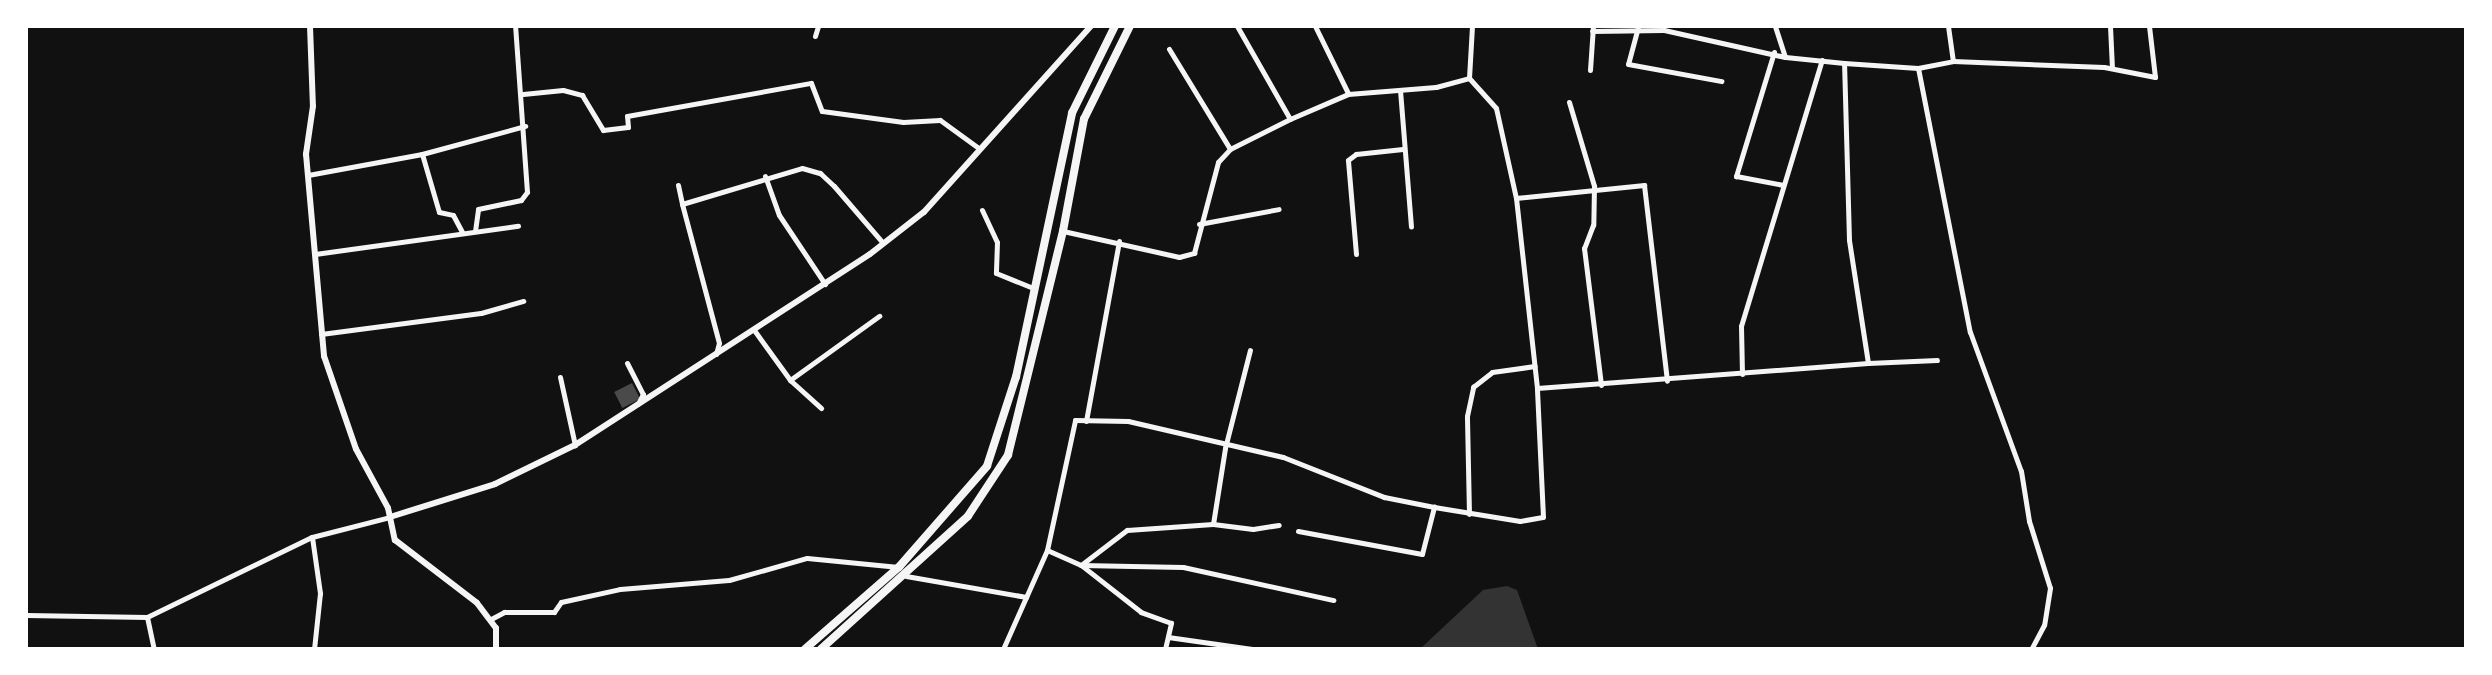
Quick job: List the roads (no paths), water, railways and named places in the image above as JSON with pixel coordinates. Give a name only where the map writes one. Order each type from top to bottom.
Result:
[{"type":"highway","points":[[805,649],[899,567],[987,466],[1016,377],[1072,113],[1115,26]]},
{"type":"highway","points":[[821,649],[906,576],[968,516],[1008,455],[1063,231],[1084,119],[1130,26]]},
{"type":"street","points":[[310,26],[314,65],[308,175],[324,356],[356,449],[371,469],[390,517],[395,540],[425,558],[491,619],[496,649]]},
{"type":"street","points":[[475,231],[478,209],[525,197],[525,125],[515,26]]},
{"type":"street","points":[[815,36],[818,26]]},
{"type":"street","points":[[26,615],[147,617],[312,537],[390,517],[495,484],[575,445],[825,284],[924,212],[977,147],[1091,26]]},
{"type":"street","points":[[1237,26],[1290,119]]},
{"type":"street","points":[[1315,26],[1348,94]]},
{"type":"street","points":[[1003,649],[1047,550],[1075,420],[1128,421],[1289,459],[1384,497],[1469,514],[1520,521],[1539,519],[1545,513],[1535,366],[1516,198],[1496,108],[1469,78],[1472,26]]},
{"type":"street","points":[[1775,26],[1785,57]]},
{"type":"street","points":[[1948,26],[1953,61]]},
{"type":"street","points":[[2110,26],[2112,68]]},
{"type":"street","points":[[1590,70],[1592,28],[1638,27],[1774,52],[1785,57],[1844,63],[1918,68],[1953,61],[2112,68],[2155,77],[2149,26]]},
{"type":"street","points":[[1638,27],[1628,64],[1721,81]]},
{"type":"street","points":[[1169,49],[1230,149]]},
{"type":"street","points":[[1774,52],[1736,176],[1783,185]]},
{"type":"street","points":[[1742,374],[1741,326],[1822,60]]},
{"type":"street","points":[[1844,63],[1849,240],[1868,363]]},
{"type":"street","points":[[1918,68],[1970,332],[2021,471],[2029,521],[2050,588],[2044,625],[2031,649]]},
{"type":"street","points":[[1063,231],[1189,257],[1197,247],[1199,224],[1212,174],[1230,149],[1348,94],[1400,90],[1469,78]]},
{"type":"street","points":[[523,94],[563,90],[582,95],[592,104],[603,130],[628,127],[627,116],[811,83],[822,111],[903,122],[940,120],[977,147]]},
{"type":"street","points":[[1400,90],[1411,227]]},
{"type":"street","points":[[1569,102],[1594,186],[1593,225],[1584,248],[1597,385],[1602,385]]},
{"type":"street","points":[[308,175],[422,154],[525,125]]},
{"type":"street","points":[[1356,254],[1348,160],[1356,154],[1403,149]]},
{"type":"street","points":[[422,154],[439,212],[453,215],[462,232]]},
{"type":"street","points":[[682,204],[765,176],[802,168],[820,173],[883,243]]},
{"type":"street","points":[[765,176],[779,215],[825,284]]},
{"type":"street","points":[[678,185],[719,343],[716,355]]},
{"type":"street","points":[[1516,198],[1594,186],[1644,185],[1667,381]]},
{"type":"street","points":[[1199,224],[1279,209]]},
{"type":"street","points":[[982,210],[997,242],[996,273],[1033,288]]},
{"type":"street","points":[[315,254],[518,226]]},
{"type":"street","points":[[1086,421],[1119,241]]},
{"type":"street","points":[[321,334],[481,313],[523,301]]},
{"type":"street","points":[[790,380],[879,316]]},
{"type":"street","points":[[754,330],[790,380],[821,408]]},
{"type":"street","points":[[1213,524],[1250,350]]},
{"type":"street","points":[[1537,388],[1937,360]]},
{"type":"street","points":[[627,363],[643,394],[638,405]]},
{"type":"street","points":[[1469,514],[1467,416],[1473,387],[1492,372],[1535,366]]},
{"type":"street","points":[[560,377],[575,445]]},
{"type":"street","points":[[1298,531],[1422,554],[1434,507]]},
{"type":"street","points":[[1081,565],[1127,530],[1213,524],[1253,529],[1279,525]]},
{"type":"street","points":[[312,537],[320,593],[314,649]]},
{"type":"street","points":[[1047,550],[1081,565],[1141,612],[1171,623],[1165,649]]},
{"type":"street","points":[[491,619],[504,612],[554,612],[561,602],[620,589],[729,580],[807,558],[899,567]]},
{"type":"street","points":[[1081,565],[1183,567],[1333,600]]},
{"type":"street","points":[[906,576],[1026,597]]},
{"type":"street","points":[[147,617],[154,649]]},
{"type":"street","points":[[1168,637],[1252,649]]}]
